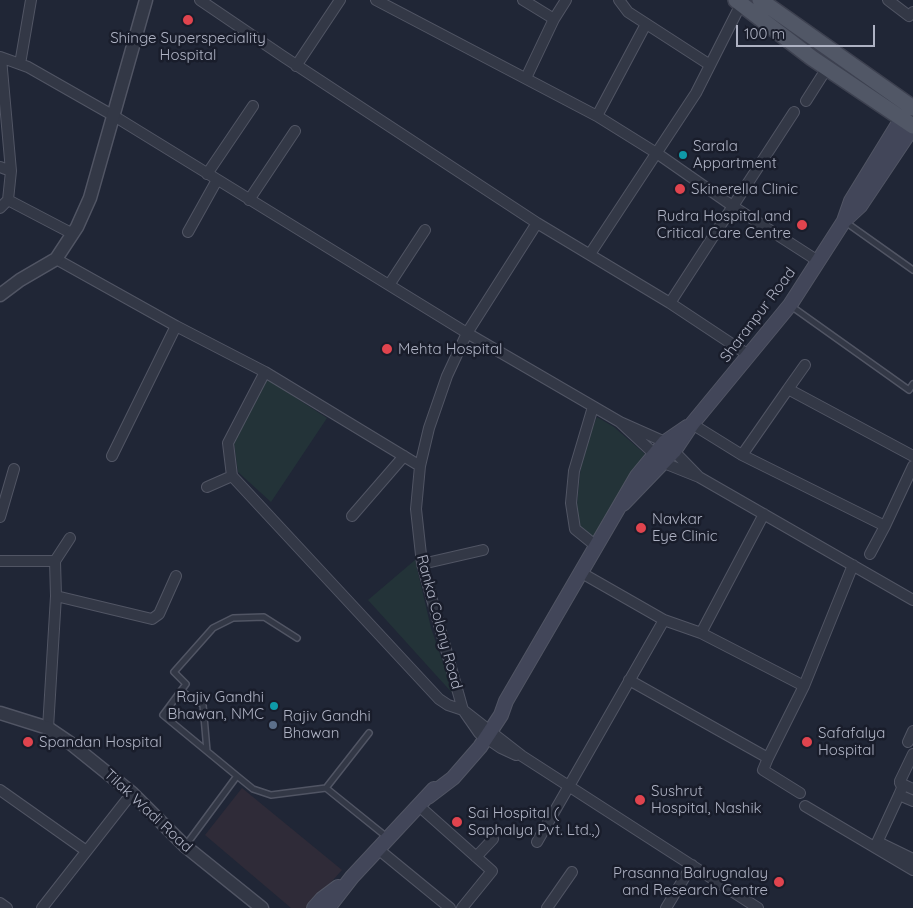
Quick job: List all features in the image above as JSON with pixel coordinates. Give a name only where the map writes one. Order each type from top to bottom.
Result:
[{"type":"main road","points":[[760,0],[911,115]]},
{"type":"main road","points":[[739,2],[827,68],[911,115]]},
{"type":"main road","name":"Sharanpur Road","points":[[328,908],[352,877],[388,838],[424,801],[453,778],[485,732],[502,715],[506,701],[580,572],[622,504],[670,446],[692,424],[750,356],[790,305],[844,221],[851,201],[911,115]]},
{"type":"main road","name":"Sharanpur Road","points":[[314,908],[322,899],[352,877]]},
{"type":"street","points":[[20,64],[31,0]]},
{"type":"street","points":[[0,295],[56,258],[73,234],[90,198],[146,0]]},
{"type":"street","points":[[200,0],[296,66],[538,223],[670,303],[750,356]]},
{"type":"street","points":[[296,66],[340,0]]},
{"type":"street","points":[[376,0],[597,116],[658,154],[734,207],[818,261]]},
{"type":"street","points":[[523,0],[554,19]]},
{"type":"street","points":[[526,78],[554,19],[566,0]]},
{"type":"street","points":[[619,0],[628,12],[710,65]]},
{"type":"street","points":[[888,0],[909,16],[913,12]]},
{"type":"street","points":[[590,254],[658,154],[710,65],[739,2]]},
{"type":"street","points":[[597,116],[646,24]]},
{"type":"street","points":[[0,208],[8,200],[10,170],[1,57],[20,64],[114,116],[468,333],[593,407],[670,446],[698,477]]},
{"type":"street","points":[[806,102],[827,68]]},
{"type":"street","points":[[207,174],[253,106]]},
{"type":"street","points":[[670,303],[794,112]]},
{"type":"street","points":[[249,200],[295,131]]},
{"type":"street","points":[[0,167],[10,170]]},
{"type":"street","points":[[188,232],[217,180]]},
{"type":"street","points":[[8,200],[73,234]]},
{"type":"street","name":"Ranka Colony Road","points":[[538,223],[468,333],[447,376],[429,428],[420,466],[416,509],[422,564],[462,710],[485,732],[568,784],[755,907]]},
{"type":"street","points":[[389,285],[425,230]]},
{"type":"street","points":[[56,258],[176,326],[265,372],[420,466]]},
{"type":"street","points":[[112,456],[176,326]]},
{"type":"street","points":[[742,455],[805,365]]},
{"type":"street","points":[[265,372],[228,443],[232,476],[423,683],[448,705],[462,710]]},
{"type":"street","points":[[788,388],[913,456]]},
{"type":"street","points":[[593,407],[574,471],[571,503],[575,529],[596,546]]},
{"type":"street","points":[[620,422],[659,459],[698,477],[913,600]]},
{"type":"street","points":[[692,424],[742,455],[885,526]]},
{"type":"street","points":[[352,516],[404,456]]},
{"type":"street","points":[[870,554],[913,466]]},
{"type":"street","points":[[0,517],[14,469]]},
{"type":"street","points":[[207,487],[232,476]]},
{"type":"street","points":[[701,633],[764,514]]},
{"type":"street","points":[[48,728],[56,596],[55,561],[70,538]]},
{"type":"street","points":[[422,564],[483,550]]},
{"type":"street","points":[[0,561],[55,561]]},
{"type":"street","points":[[800,793],[763,770],[804,686],[853,565]]},
{"type":"street","points":[[580,572],[664,620],[701,633],[804,686]]},
{"type":"street","points":[[56,596],[152,620],[159,614],[176,576]]},
{"type":"street","points":[[537,842],[568,784],[664,620]]},
{"type":"street","points":[[629,680],[768,758]]},
{"type":"street","name":"Tilak Wadi Road","points":[[0,713],[48,728],[132,793],[185,846],[262,908]]},
{"type":"street","points":[[908,742],[913,731]]},
{"type":"street","points":[[876,844],[900,795],[902,788],[900,784],[913,754]]},
{"type":"street","points":[[900,784],[913,789]]},
{"type":"street","points":[[0,790],[85,850]]},
{"type":"street","points":[[42,908],[85,850],[132,793]]},
{"type":"street","points":[[900,795],[913,801]]},
{"type":"street","points":[[424,801],[476,857],[492,871],[462,908]]},
{"type":"street","points":[[805,806],[890,852],[913,870]]},
{"type":"street","points":[[476,857],[492,839]]},
{"type":"street","points":[[378,849],[450,908]]},
{"type":"street","points":[[890,852],[913,859]]},
{"type":"street","points":[[666,908],[692,865]]},
{"type":"street","points":[[547,908],[572,872]]},
{"type":"street","points":[[0,903],[7,908]]},
{"type":"lane","points":[[844,221],[913,270]]},
{"type":"lane","points":[[790,305],[909,390],[913,384]]},
{"type":"lane","points":[[297,638],[264,617],[233,618],[213,628],[174,672],[186,684],[162,715],[253,788],[271,795],[326,788],[369,733]]},
{"type":"lane","points":[[181,691],[203,705],[207,751]]},
{"type":"lane","points":[[185,846],[237,776]]},
{"type":"lane","points":[[326,788],[388,838]]},
{"type":"shaded area","points":[[267,379],[327,418],[271,502],[238,472],[234,443]]},
{"type":"shaded area","points":[[597,417],[614,427],[645,454],[594,540],[579,528],[577,504],[582,454]]},
{"type":"shaded area","points":[[415,560],[431,628],[454,695],[368,600]]},
{"type":"shaded area","points":[[242,788],[342,870],[308,908],[291,908],[205,835]]},
{"type":"place","name":"Shinge Superspeciality Hospital","points":[[188,20]]},
{"type":"place","name":"Sarala Appartment","points":[[683,155]]},
{"type":"place","name":"Skinerella Clinic","points":[[680,189]]},
{"type":"place","name":"Rudra Hospital and Critical Care Centre","points":[[802,225]]},
{"type":"place","name":"Mehta Hospital","points":[[387,349]]},
{"type":"place","name":"Navkar Eye Clinic","points":[[641,528]]},
{"type":"place","name":"Rajiv Gandhi Bhawan, NMC","points":[[274,706]]},
{"type":"place","name":"Rajiv Gandhi Bhawan","points":[[273,725]]},
{"type":"place","name":"Spandan Hospital","points":[[28,742]]},
{"type":"place","name":"Safafalya Hospital","points":[[807,742]]},
{"type":"place","name":"Sushrut Hospital, Nashik","points":[[640,800]]},
{"type":"place","name":"Sai Hospital ( Saphalya Pvt. Ltd.,)","points":[[457,822]]},
{"type":"place","name":"Prasanna Balrugnalay and Research Centre","points":[[779,882]]}]
